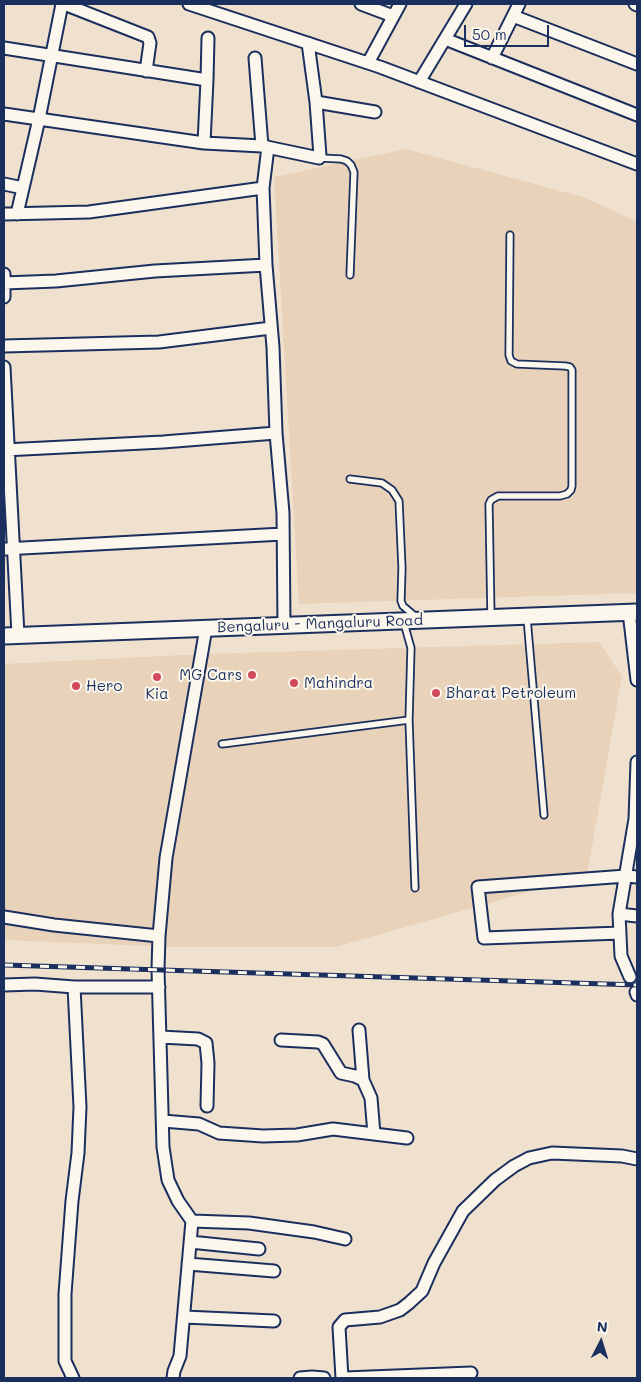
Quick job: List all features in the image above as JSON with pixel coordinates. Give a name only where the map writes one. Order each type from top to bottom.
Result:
[{"type":"street","points":[[17,214],[63,4],[148,38],[150,43],[146,71]]},
{"type":"street","points":[[189,4],[368,63],[637,164]]},
{"type":"street","points":[[361,4],[393,16]]},
{"type":"street","points":[[368,63],[400,4]]},
{"type":"street","points":[[419,82],[466,4]]},
{"type":"street","points":[[492,58],[519,4]]},
{"type":"street","points":[[513,16],[637,64]]},
{"type":"street","points":[[204,143],[208,38]]},
{"type":"street","points":[[444,39],[637,115]]},
{"type":"street","points":[[4,114],[204,143],[265,146],[320,158],[316,102],[308,43]]},
{"type":"street","points":[[4,48],[207,80]]},
{"type":"street","points":[[255,58],[265,146],[263,188],[266,265],[276,433],[283,513],[284,625]]},
{"type":"street","points":[[316,102],[375,112]]},
{"type":"street","points":[[4,184],[23,188]]},
{"type":"street","points":[[4,214],[89,212],[263,188]]},
{"type":"street","points":[[4,283],[56,281],[155,271],[266,265]]},
{"type":"street","points":[[4,274],[4,297]]},
{"type":"street","points":[[4,346],[160,342],[271,328]]},
{"type":"street","points":[[4,367],[11,635]]},
{"type":"street","points":[[6,450],[163,442],[276,433]]},
{"type":"street","points":[[8,548],[283,534]]},
{"type":"street","points":[[633,612],[637,680]]},
{"type":"street","name":"Bengaluru - Mangaluru Road","points":[[11,635],[633,612]]},
{"type":"street","points":[[174,1378],[174,1371],[180,1356],[192,1221],[178,1201],[168,1180],[164,1146],[159,936],[166,858],[206,628]]},
{"type":"street","points":[[630,977],[622,956],[619,914],[632,877],[636,820],[637,762]]},
{"type":"street","points":[[620,933],[484,938],[478,887],[632,877]]},
{"type":"street","points":[[619,914],[637,916]]},
{"type":"street","points":[[4,917],[54,925],[159,936]]},
{"type":"street","points":[[4,985],[159,987]]},
{"type":"street","points":[[73,1378],[65,1361],[66,1294],[80,1107],[74,987]]},
{"type":"street","points":[[359,1030],[363,1080],[370,1098],[374,1134]]},
{"type":"street","points":[[161,1037],[198,1039],[206,1043],[208,1063],[207,1106]]},
{"type":"street","points":[[281,1040],[323,1044],[341,1073],[363,1080]]},
{"type":"street","points":[[163,1121],[199,1124],[219,1133],[262,1136],[296,1135],[333,1130],[407,1138]]},
{"type":"street","points":[[471,1372],[344,1378],[339,1327],[345,1320],[386,1315],[400,1310],[422,1292],[434,1263],[463,1211],[495,1180],[514,1166],[529,1158],[552,1154],[622,1156],[637,1159]]},
{"type":"street","points":[[192,1221],[250,1223],[346,1238]]},
{"type":"street","points":[[190,1242],[259,1249]]},
{"type":"street","points":[[188,1264],[274,1271]]},
{"type":"street","points":[[184,1317],[274,1321]]},
{"type":"street","points":[[300,1378],[324,1378]]},
{"type":"lane","points":[[320,158],[347,161],[354,172],[350,275]]},
{"type":"lane","points":[[491,617],[489,504],[491,500],[498,496],[560,496],[567,494],[572,486],[572,370],[570,367],[565,366],[517,364],[511,361],[509,355],[510,235]]},
{"type":"lane","points":[[350,479],[382,483],[392,490],[399,501],[402,568],[400,601],[419,620]]},
{"type":"lane","points":[[527,616],[544,815]]},
{"type":"lane","points":[[404,620],[411,648],[408,720],[415,888]]},
{"type":"lane","points":[[222,744],[408,720]]},
{"type":"shaded area","points":[[406,149],[586,198],[637,222],[637,593],[299,604],[274,177]]},
{"type":"shaded area","points":[[599,642],[622,676],[587,875],[336,947],[173,947],[4,940],[4,664],[204,654]]},
{"type":"railway","points":[[4,965],[637,985]]},
{"type":"place","name":"MG Cars","points":[[252,675]]},
{"type":"place","name":"Kia","points":[[157,677]]},
{"type":"place","name":"Mahindra","points":[[294,683]]},
{"type":"place","name":"Hero","points":[[76,686]]},
{"type":"place","name":"Bharat Petroleum","points":[[436,693]]}]
